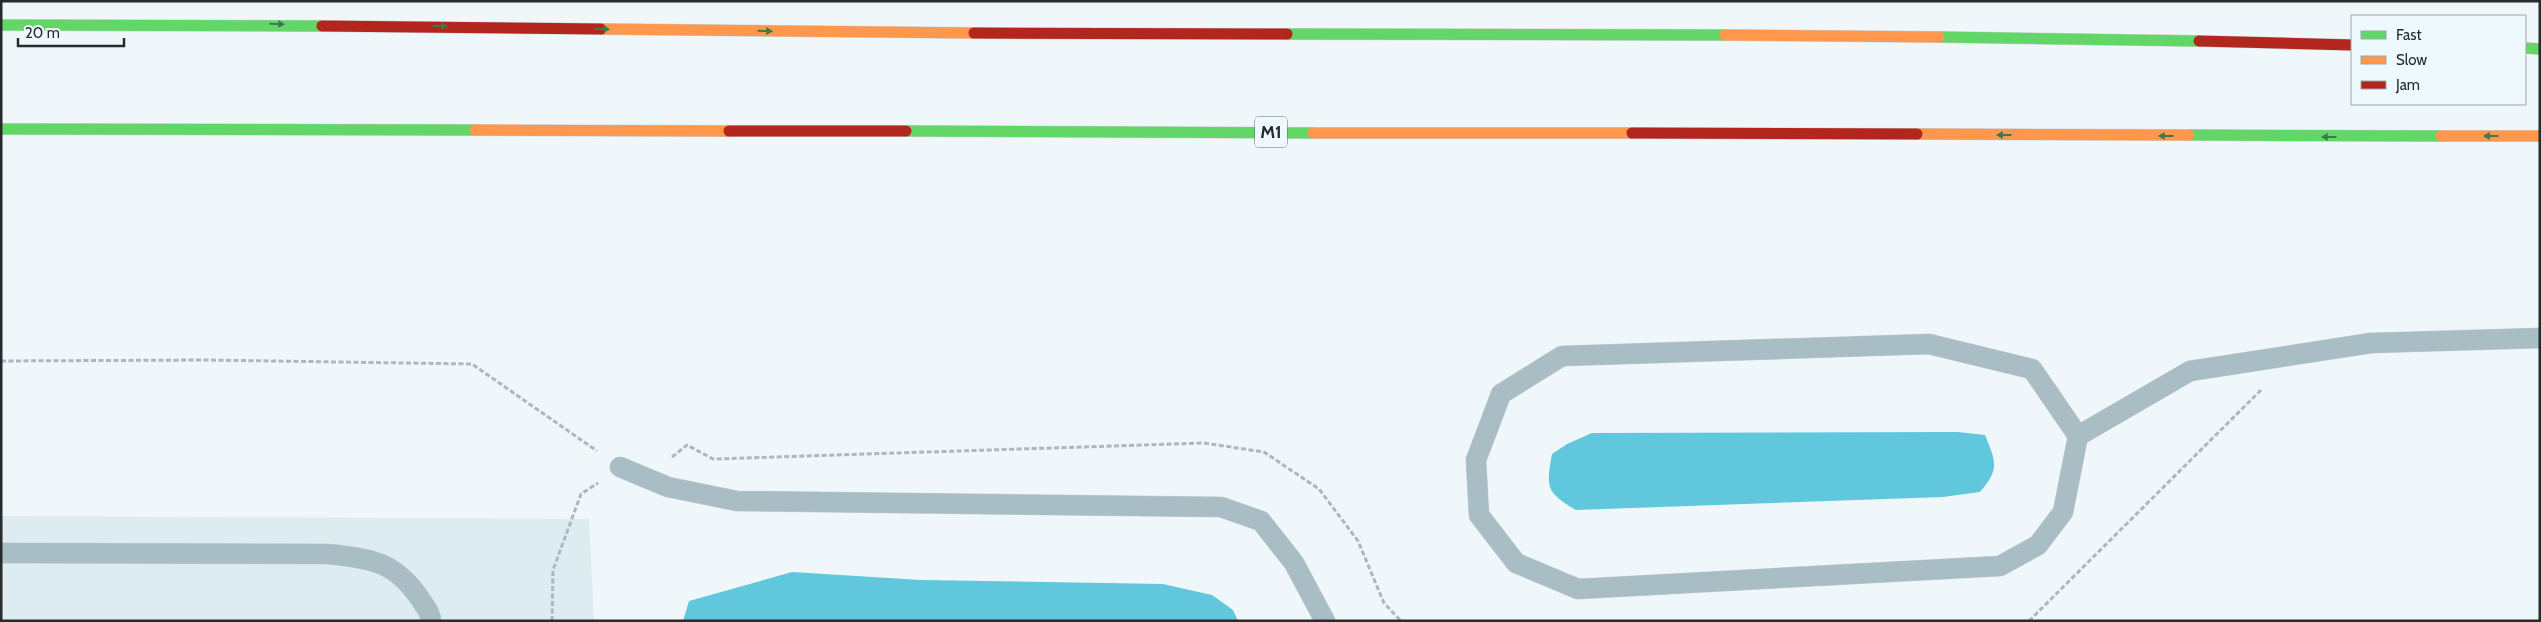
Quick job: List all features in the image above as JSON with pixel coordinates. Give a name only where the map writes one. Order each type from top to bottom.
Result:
[{"type":"highway","points":[[88,13],[253,24]]},
{"type":"highway","points":[[1,24],[253,24],[914,33],[2111,38],[2351,45]]},
{"type":"highway","points":[[2526,48],[2540,49]]},
{"type":"highway","name":"M1","points":[[1,129],[2540,136]]},
{"type":"lane","points":[[2078,436],[2032,369],[1930,344],[1562,356],[1501,394],[1476,460],[1479,515],[1516,563],[1578,589],[2000,566],[2038,545],[2063,512],[2078,436],[2190,371],[2371,343],[2540,338]]},
{"type":"lane","points":[[620,467],[668,486],[737,501],[1221,507],[1260,521],[1294,563],[1325,621]]},
{"type":"lane","points":[[1,553],[328,554],[368,558],[396,571],[414,591],[431,616],[431,621]]},
{"type":"path","points":[[1,361],[206,360],[472,364],[620,467],[581,494],[553,570],[552,621]]},
{"type":"path","points":[[2029,621],[2264,387]]},
{"type":"path","points":[[646,478],[687,445],[713,459],[1204,443],[1264,452],[1319,489],[1358,541],[1384,603],[1401,621]]},
{"type":"shaded area","points":[[1,516],[589,519],[594,621],[1,621]]},
{"type":"water","points":[[1958,432],[1985,435],[1992,452],[1994,459],[1993,471],[1980,492],[1943,497],[1576,510],[1554,493],[1550,488],[1549,482],[1552,454],[1567,444],[1592,433]]},
{"type":"water","points":[[792,572],[921,580],[1163,584],[1212,595],[1233,610],[1238,621],[683,621],[689,601]]},
{"type":"traffic: fast","points":[[1,25],[322,26]]},
{"type":"traffic: fast","points":[[1287,34],[1725,35]]},
{"type":"traffic: fast","points":[[1939,37],[2199,41]]},
{"type":"traffic: fast","points":[[2526,48],[2540,49]]},
{"type":"traffic: fast","points":[[1,129],[475,130]]},
{"type":"traffic: fast","points":[[906,131],[1313,133]]},
{"type":"traffic: fast","points":[[2189,135],[2441,136]]},
{"type":"traffic: slow","points":[[601,29],[974,33]]},
{"type":"traffic: slow","points":[[1725,35],[1939,37]]},
{"type":"traffic: slow","points":[[475,130],[729,131]]},
{"type":"traffic: slow","points":[[1313,133],[1632,133]]},
{"type":"traffic: slow","points":[[1917,134],[2189,135]]},
{"type":"traffic: slow","points":[[2441,136],[2540,136]]},
{"type":"traffic: jam","points":[[322,26],[601,29]]},
{"type":"traffic: jam","points":[[974,33],[1287,34]]},
{"type":"traffic: jam","points":[[2199,41],[2351,45]]},
{"type":"traffic: jam","points":[[729,131],[906,131]]},
{"type":"traffic: jam","points":[[1632,133],[1917,134]]}]
